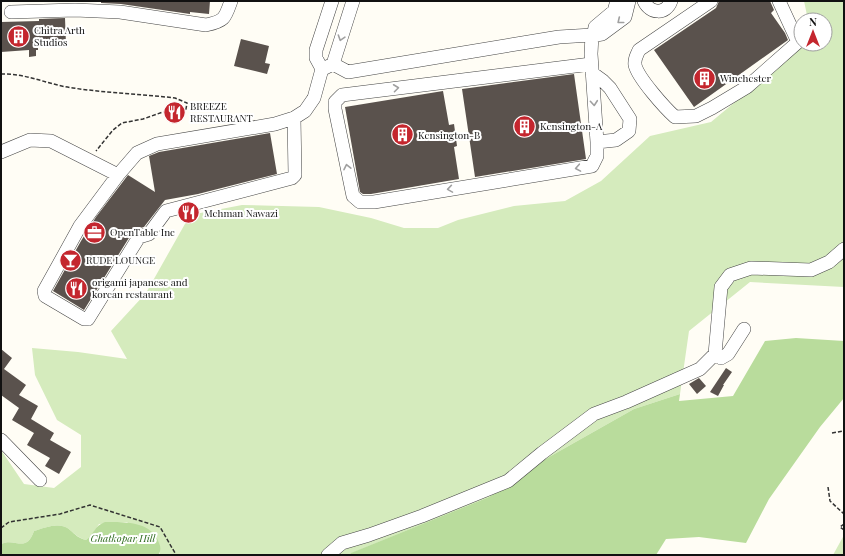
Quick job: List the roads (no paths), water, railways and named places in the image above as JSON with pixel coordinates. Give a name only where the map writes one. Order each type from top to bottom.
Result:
[{"type":"lane","points":[[11,12],[75,10],[120,12],[206,26],[217,23],[225,17],[231,1]]},
{"type":"lane","points":[[332,1],[316,50],[316,58],[328,67],[348,72],[559,37],[602,34],[625,17],[629,1]]},
{"type":"lane","points":[[294,118],[295,175],[292,178],[165,212],[149,234],[139,237],[86,320],[46,296],[44,291],[80,226],[118,175],[137,153],[156,144],[274,124],[294,118],[305,111],[314,98],[328,67],[353,1]]},
{"type":"lane","points":[[592,68],[342,95],[335,102],[335,109],[353,196],[360,202],[374,202],[592,166],[597,156],[592,68],[593,34],[595,27],[614,11],[617,1]]},
{"type":"lane","points":[[644,1],[647,7],[651,10],[660,11],[668,7],[671,1]]},
{"type":"lane","points":[[711,1],[639,50],[635,58],[635,66],[640,74],[660,102],[675,117],[696,116],[747,87],[798,42],[779,1]]},
{"type":"lane","points":[[592,68],[610,88],[630,119],[629,131],[625,134],[616,140],[597,142]]},
{"type":"lane","points":[[1,152],[30,140],[51,141],[118,175]]},
{"type":"lane","points":[[328,555],[342,543],[422,516],[508,481],[594,414],[626,402],[700,369],[715,354],[721,287],[730,275],[751,268],[811,270],[829,262],[844,249]]},
{"type":"lane","points":[[715,354],[721,358],[728,354],[744,329]]},
{"type":"lane","points":[[1,440],[40,480]]},
{"type":"place","name":"Chitra Arth Studios","points":[[19,36]]},
{"type":"place","name":"Winchester","points":[[704,78]]},
{"type":"place","name":"BREEZE RESTAURANT","points":[[175,112]]},
{"type":"place","name":"Kensington-A","points":[[525,126]]},
{"type":"place","name":"Kensington-B","points":[[402,135]]},
{"type":"place","name":"Mehman Nawazi","points":[[188,213]]},
{"type":"place","name":"OpenTable Inc","points":[[95,232]]},
{"type":"place","name":"RUDE LOUNGE","points":[[71,260]]},
{"type":"place","name":"origami japanese and korean restaurant","points":[[76,288]]},
{"type":"park label","name":"Ghatkopar Hill","points":[[123,538]]}]
